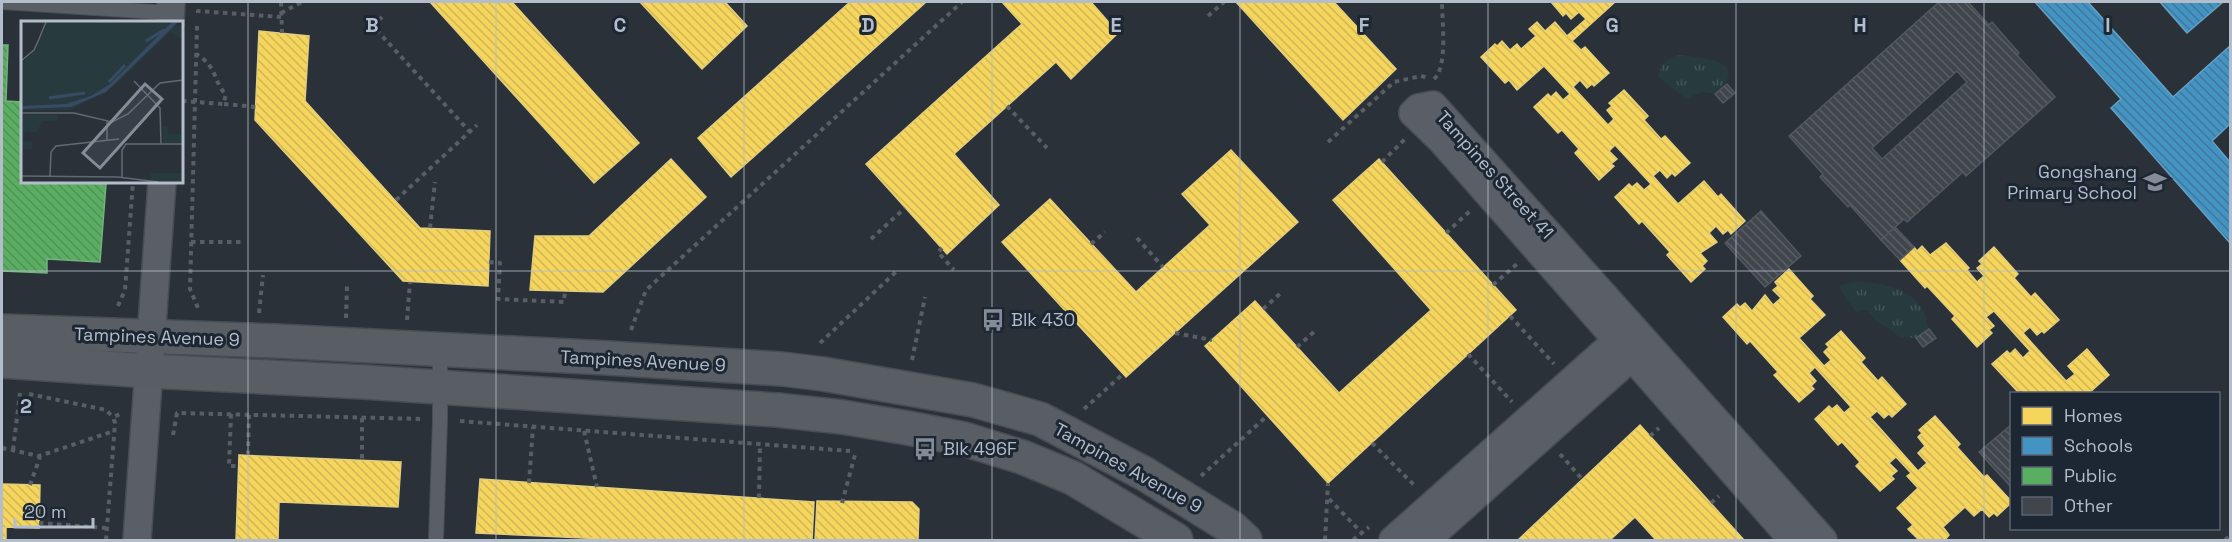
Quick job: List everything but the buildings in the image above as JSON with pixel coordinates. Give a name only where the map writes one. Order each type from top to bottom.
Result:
[{"type":"main road","name":"Tampines Avenue 9","points":[[2,331],[608,358],[782,369],[823,374],[973,400],[1041,419],[1155,480],[1232,528],[1245,540]]},
{"type":"main road","name":"Tampines Avenue 9","points":[[2,361],[777,410],[842,417],[964,439],[1022,457],[1073,477],[1176,540]]},
{"type":"street","name":"Tampines Street 41","points":[[1793,540],[1632,342],[1433,105],[1418,108],[1413,112],[1632,342],[1823,540]]},
{"type":"street","points":[[137,540],[162,183]]},
{"type":"street","points":[[1393,540],[1570,383],[1632,342]]},
{"type":"street","points":[[1426,540],[1632,342]]},
{"type":"lane","points":[[5,2],[171,12]]},
{"type":"lane","points":[[436,540],[440,351]]},
{"type":"path","points":[[280,2],[282,33]]},
{"type":"path","points":[[198,309],[190,289],[198,10],[281,15],[302,2]]},
{"type":"path","points":[[628,339],[646,290],[962,2]]},
{"type":"path","points":[[1208,16],[1224,2]]},
{"type":"path","points":[[1439,74],[1442,64],[1442,2]]},
{"type":"path","points":[[382,17],[373,26],[470,132]]},
{"type":"path","points":[[196,54],[206,60],[216,74],[220,88],[226,95],[223,104]]},
{"type":"path","points":[[183,101],[256,107]]},
{"type":"path","points":[[1007,106],[1047,148]]},
{"type":"path","points":[[396,200],[477,125]]},
{"type":"path","points":[[430,228],[435,182]]},
{"type":"path","points":[[118,306],[125,290],[133,183]]},
{"type":"path","points":[[871,239],[905,208]]},
{"type":"path","points":[[1091,244],[1105,232]]},
{"type":"path","points":[[1137,238],[1163,267]]},
{"type":"path","points":[[191,242],[241,242]]},
{"type":"path","points":[[942,248],[938,252],[954,270]]},
{"type":"path","points":[[489,262],[500,263],[498,299],[564,302],[566,291]]},
{"type":"path","points":[[820,344],[898,270]]},
{"type":"path","points":[[260,308],[263,275]]},
{"type":"path","points":[[408,314],[410,282]]},
{"type":"path","points":[[346,311],[347,285]]},
{"type":"path","points":[[1263,309],[1282,292]]},
{"type":"path","points":[[912,360],[925,297]]},
{"type":"path","points":[[1510,315],[1570,383]]},
{"type":"path","points":[[1297,347],[1316,330]]},
{"type":"path","points":[[1175,333],[1212,340]]},
{"type":"path","points":[[1468,354],[1528,420]]},
{"type":"path","points":[[1081,412],[1124,373]]},
{"type":"path","points":[[11,392],[106,410],[113,417],[115,423],[106,540]]},
{"type":"path","points":[[13,450],[20,393]]},
{"type":"path","points":[[113,417],[124,412]]},
{"type":"path","points":[[177,413],[440,420],[858,451],[843,503]]},
{"type":"path","points":[[231,414],[229,466],[239,466]]},
{"type":"path","points":[[248,455],[249,415]]},
{"type":"path","points":[[1198,478],[1267,416]]},
{"type":"path","points":[[362,418],[362,460]]},
{"type":"path","points":[[529,483],[533,427]]},
{"type":"path","points":[[2,448],[40,456],[114,430]]},
{"type":"path","points":[[584,431],[597,487]]},
{"type":"path","points":[[1372,443],[1416,487]]},
{"type":"path","points":[[759,498],[760,444]]},
{"type":"path","points":[[1557,451],[1582,479]]},
{"type":"path","points":[[30,484],[40,456]]},
{"type":"path","points":[[1325,540],[1328,483]]},
{"type":"path","points":[[1328,498],[1362,533]]},
{"type":"path","points":[[39,523],[106,528]]},
{"type":"path","points":[[2225,540],[2230,535]]},
{"type":"green space","points":[[1679,55],[1721,63],[1727,68],[1729,74],[1725,83],[1715,94],[1701,93],[1687,99],[1658,77],[1665,63]]},
{"type":"green space","points":[[1853,282],[1872,283],[1901,291],[1917,302],[1923,310],[1929,329],[1916,338],[1899,337],[1867,311],[1857,312],[1839,286]]},
{"type":"place","name":"Gongshang Primary School","points":[[2155,182]]},
{"type":"place","name":"Blk 430","points":[[993,320]]},
{"type":"place","name":"Blk 496F","points":[[925,449]]}]
